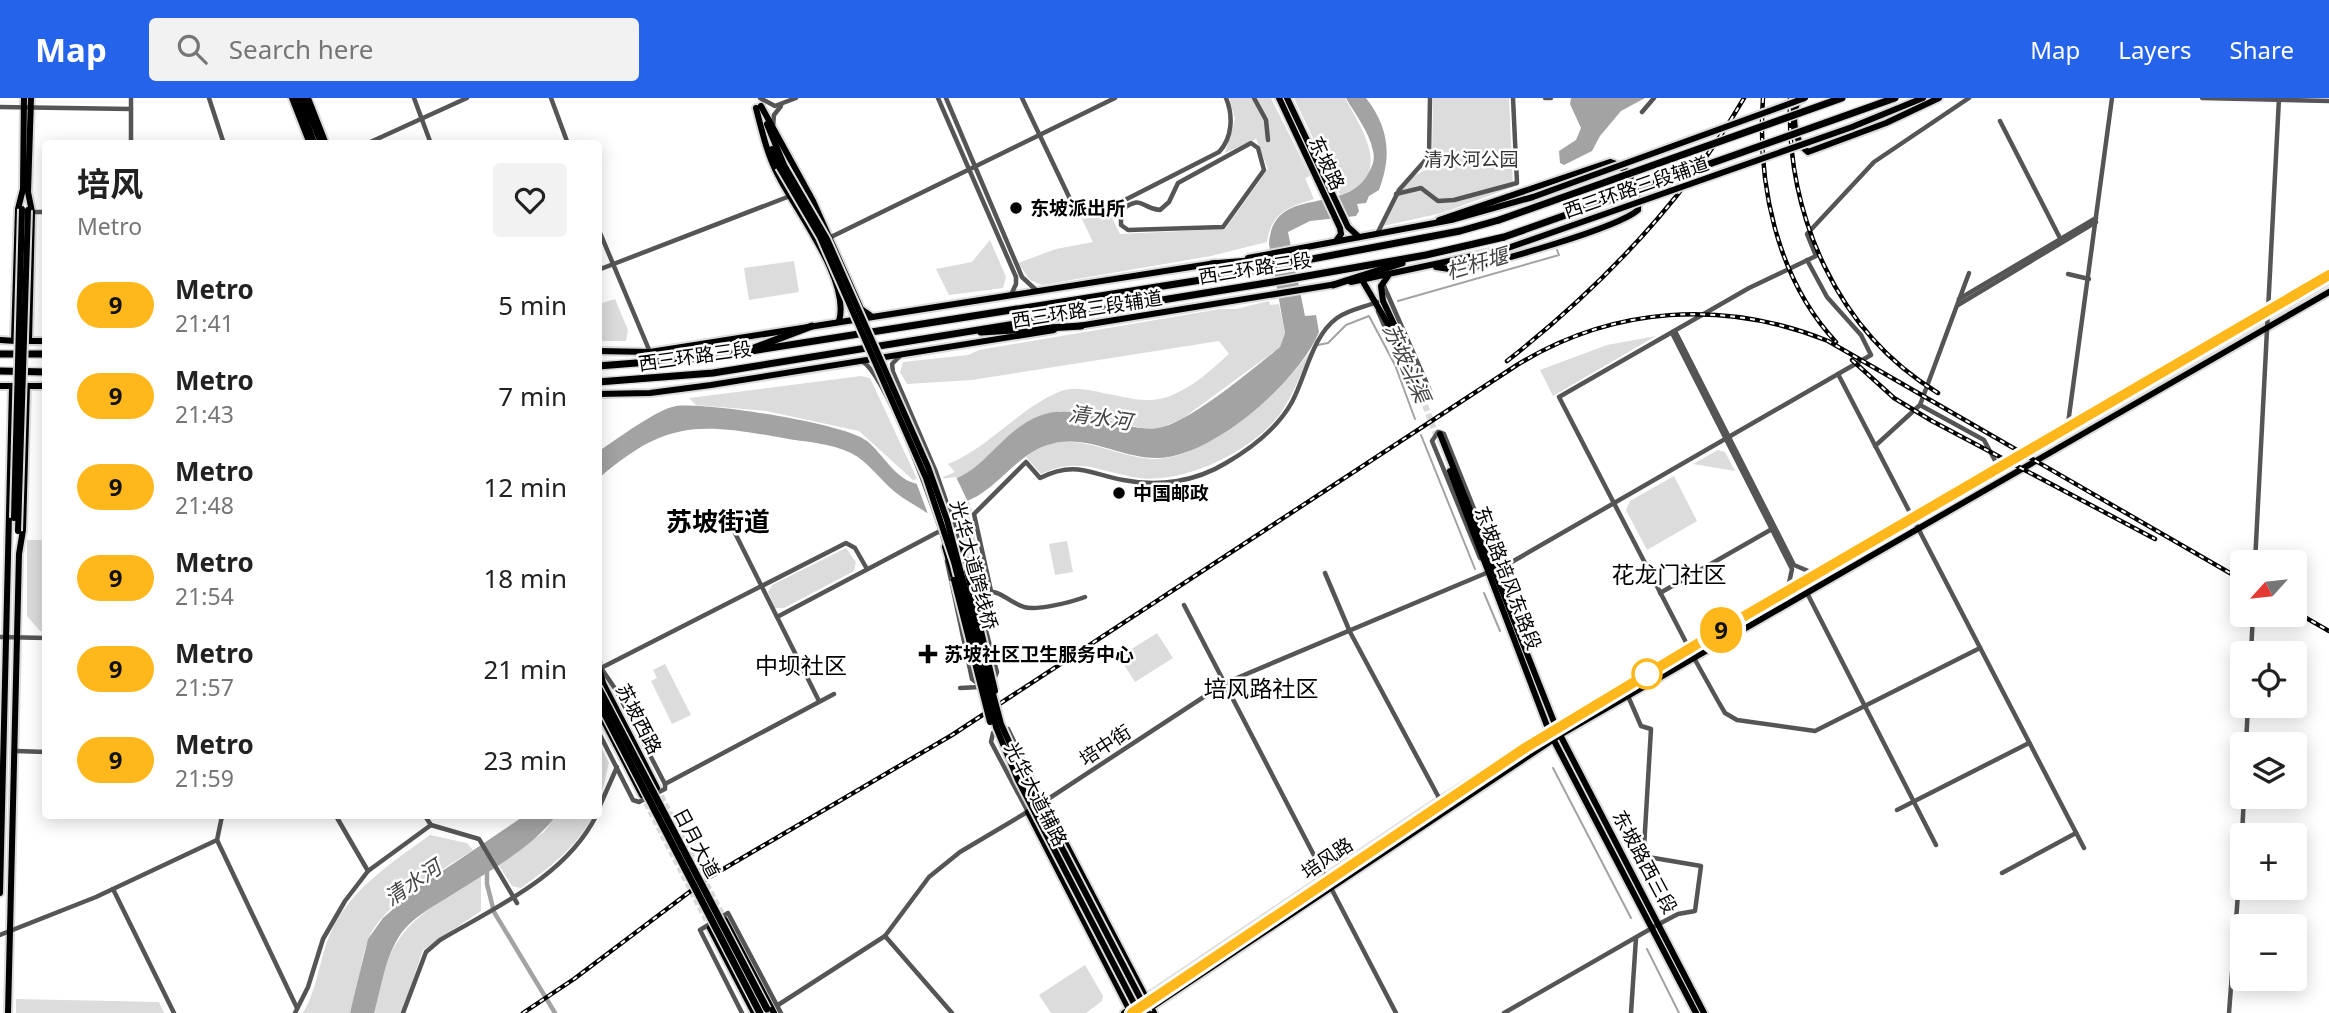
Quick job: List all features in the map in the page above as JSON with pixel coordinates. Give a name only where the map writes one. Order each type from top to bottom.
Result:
[{"type":"highway","points":[[294,98],[310,140]]},
{"type":"highway","points":[[305,98],[322,140]]},
{"type":"highway","name":"西三环路三段","points":[[602,366],[740,353],[1269,260],[1331,255],[1499,220],[1842,98]]},
{"type":"highway","name":"西三环路三段","points":[[602,383],[713,373],[1426,255],[1504,237],[1791,138],[1895,98]]},
{"type":"highway","points":[[1333,285],[1426,255]]},
{"type":"highway","points":[[1212,264],[1269,260]]},
{"type":"highway","points":[[740,353],[812,326]]},
{"type":"highway","points":[[938,335],[1081,326]]},
{"type":"highway","points":[[0,354],[42,354]]},
{"type":"highway","points":[[0,371],[42,372]]},
{"type":"highway","name":"日月大道","points":[[602,695],[771,1013]]},
{"type":"highway","name":"日月大道","points":[[602,709],[760,1013]]},
{"type":"main road","points":[[24,98],[27,107],[25,190],[29,341]]},
{"type":"main road","points":[[27,107],[31,98]]},
{"type":"main road","points":[[753,98],[759,102],[831,237],[861,309],[871,316]]},
{"type":"main road","name":"东坡路","points":[[1279,98],[1343,225],[1359,237]]},
{"type":"main road","name":"东坡路","points":[[1287,98],[1326,190]]},
{"type":"main road","points":[[1803,98],[1796,105],[1797,136],[1808,152],[1886,123],[1939,98]]},
{"type":"main road","name":"西三环路三段辅道","points":[[1295,256],[1336,242],[1430,225],[1533,197],[1803,98]]},
{"type":"main road","name":"西三环路三段辅道","points":[[602,394],[690,388],[1387,278],[1505,248],[1852,127],[1923,98]]},
{"type":"main road","points":[[759,102],[782,166]]},
{"type":"main road","points":[[759,102],[772,161],[811,230],[841,301],[839,321]]},
{"type":"main road","points":[[1430,225],[1453,214],[1611,162],[1621,164],[1628,172],[1638,200],[1638,210],[1626,218],[1563,239],[1460,269],[1430,267]]},
{"type":"main road","name":"光华大道跨线桥","points":[[782,166],[827,239],[928,467],[947,520],[1001,724],[1025,777],[1147,1012]]},
{"type":"main road","name":"光华大道跨线桥","points":[[782,166],[820,237],[926,478],[954,562],[985,693],[1006,753],[1147,1012]]},
{"type":"main road","points":[[14,341],[18,209],[25,190]]},
{"type":"main road","points":[[8,1013],[17,699],[19,554],[16,529],[27,210]]},
{"type":"main road","points":[[1336,242],[1343,225]]},
{"type":"main road","name":"西三环路三段辅道","points":[[602,351],[650,352],[1212,264]]},
{"type":"main road","points":[[1362,280],[1378,302],[1424,396],[1383,301],[1381,286],[1387,278]]},
{"type":"main road","name":"培风路","points":[[1128,1012],[1440,801],[1549,731],[2329,280]]},
{"type":"main road","name":"培风路","points":[[1147,1012],[1445,809],[1556,737],[2329,292]]},
{"type":"main road","points":[[841,301],[857,299]]},
{"type":"main road","points":[[0,340],[42,341]]},
{"type":"main road","points":[[0,386],[42,386]]},
{"type":"main road","points":[[19,554],[23,530],[27,386]]},
{"type":"main road","points":[[0,893],[6,699],[3,637],[10,551],[12,387]]},
{"type":"main road","name":"东坡路培风东路段","points":[[1549,731],[1492,571],[1492,562],[1439,435],[1484,559],[1492,571],[1556,727]]},
{"type":"main road","points":[[10,551],[16,529]]},
{"type":"main road","points":[[961,542],[1001,724]]},
{"type":"main road","points":[[945,547],[982,699],[1006,753]]},
{"type":"main road","name":"苏坡西路","points":[[602,679],[657,788]]},
{"type":"main road","points":[[6,699],[17,699]]},
{"type":"main road","name":"苏坡西路","points":[[602,718],[642,795]]},
{"type":"main road","name":"东坡路西三段","points":[[1556,727],[1556,737]]},
{"type":"main road","name":"东坡路西三段","points":[[1549,731],[1556,737],[1704,1013]]},
{"type":"main road","name":"光华大道辅路","points":[[1044,802],[1146,999],[1147,1012]]},
{"type":"main road","name":"光华大道辅路","points":[[1028,812],[1128,1012]]},
{"type":"main road","points":[[725,920],[771,1013]]},
{"type":"main road","name":"东坡路西三段","points":[[1656,926],[1696,1013]]},
{"type":"main road","points":[[710,928],[754,1013]]},
{"type":"street","points":[[131,98],[131,140]]},
{"type":"street","points":[[209,98],[223,140]]},
{"type":"street","points":[[414,98],[430,140]]},
{"type":"street","points":[[375,140],[467,98]]},
{"type":"street","points":[[551,98],[567,140]]},
{"type":"street","points":[[759,102],[770,106],[782,105],[796,98]]},
{"type":"street","points":[[938,98],[1025,282],[1037,291]]},
{"type":"street","points":[[946,98],[1016,284],[1011,295]]},
{"type":"street","points":[[1022,98],[1071,201],[1083,211],[1119,207],[1133,201],[1143,202],[1151,209],[1160,210],[1169,202],[1178,183],[1251,144],[1258,148],[1264,170],[1223,227],[1128,230],[1121,225],[1119,207]]},
{"type":"street","points":[[831,237],[1040,135],[1105,100],[1115,98]]},
{"type":"street","points":[[1119,207],[1220,152],[1231,122],[1232,113],[1226,98]]},
{"type":"street","points":[[1265,98],[1255,100],[1266,120],[1268,140]]},
{"type":"street","points":[[1377,234],[1396,194],[1429,156],[1430,98]]},
{"type":"street","points":[[1396,194],[1421,188],[1438,201],[1454,200],[1517,183],[1514,176],[1513,98]]},
{"type":"street","points":[[1545,98],[1551,98]]},
{"type":"street","points":[[1642,112],[1654,98]]},
{"type":"street","points":[[1690,650],[1559,397],[1749,288],[1816,256],[1807,234],[1874,162],[1969,98]]},
{"type":"street","points":[[2067,432],[2112,98]]},
{"type":"street","points":[[2202,98],[2329,101]]},
{"type":"street","points":[[2256,550],[2265,327],[2279,100]]},
{"type":"street","points":[[773,128],[772,121],[782,105]]},
{"type":"street","points":[[0,107],[131,109]]},
{"type":"street","points":[[2000,121],[2062,242]]},
{"type":"street","points":[[602,269],[790,196]]},
{"type":"street","points":[[27,210],[42,212]]},
{"type":"street","points":[[1957,306],[2097,220]]},
{"type":"street","points":[[602,239],[650,352]]},
{"type":"street","points":[[1959,299],[2062,242]]},
{"type":"street","name":"培中街","points":[[778,1005],[885,936],[929,877],[960,852],[1044,802],[1225,683],[1492,571],[1728,439],[1871,355],[1861,335],[1827,297],[1807,260]]},
{"type":"street","points":[[1875,446],[1920,405],[1969,273]]},
{"type":"street","points":[[2068,274],[2089,279]]},
{"type":"street","points":[[991,591],[974,514],[1026,462],[1040,478],[1077,467],[1122,480],[1182,481],[1223,465],[1264,437],[1283,416],[1322,335],[1338,317],[1378,302],[1378,314],[1415,398],[1422,402],[1429,397],[1430,391],[1385,294],[1387,278]]},
{"type":"street","points":[[1016,284],[1025,282]]},
{"type":"street","points":[[1673,332],[1792,569],[1786,595]]},
{"type":"street","points":[[900,355],[892,364],[893,372],[940,481],[977,592],[997,672],[993,683],[961,688]]},
{"type":"street","points":[[861,360],[877,376],[934,512],[945,547],[948,576],[972,679],[980,687]]},
{"type":"street","points":[[1838,374],[2084,848]]},
{"type":"street","points":[[1920,405],[1984,440],[2000,471]]},
{"type":"street","points":[[1484,559],[1480,558],[1432,441],[1438,432],[1444,434],[1491,551],[1492,562]]},
{"type":"street","points":[[1773,529],[1796,567],[1821,576]]},
{"type":"street","points":[[1660,593],[1773,529]]},
{"type":"street","points":[[734,531],[819,701]]},
{"type":"street","points":[[777,617],[940,531]]},
{"type":"street","points":[[602,666],[846,543],[855,548],[867,569]]},
{"type":"street","points":[[1325,573],[1350,632],[1445,809]]},
{"type":"street","points":[[977,592],[1000,592],[1026,608],[1036,609],[1085,597]]},
{"type":"street","points":[[1807,593],[1936,845]]},
{"type":"street","points":[[1184,605],[1396,1013]]},
{"type":"street","points":[[3,637],[42,638]]},
{"type":"street","points":[[1694,657],[1726,713],[1737,720],[1815,731],[1980,648]]},
{"type":"street","points":[[602,671],[616,690],[665,784],[665,789],[636,802],[602,739]]},
{"type":"street","points":[[665,784],[834,694]]},
{"type":"street","points":[[1504,1013],[1678,914],[1695,911],[1701,866],[1648,857],[1644,848],[1651,729],[1641,726],[1628,695]]},
{"type":"street","name":"光华大道辅路","points":[[1028,812],[991,742],[993,733],[1008,729],[1044,802]]},
{"type":"street","points":[[1897,810],[2029,743]]},
{"type":"street","points":[[16,751],[42,752]]},
{"type":"street","points":[[602,801],[617,767]]},
{"type":"street","points":[[221,819],[217,840],[296,1011]]},
{"type":"street","points":[[338,819],[368,871]]},
{"type":"street","points":[[427,819],[431,825],[479,839],[517,903]]},
{"type":"street","points":[[403,1013],[426,952],[440,940],[513,897],[568,855],[594,819]]},
{"type":"street","points":[[296,1011],[323,939],[345,901],[368,871],[431,825]]},
{"type":"street","points":[[2002,873],[2076,833]]},
{"type":"street","points":[[0,935],[113,889],[217,840]]},
{"type":"street","points":[[113,889],[173,1013]]},
{"type":"street","points":[[2229,1013],[2238,900]]},
{"type":"street","points":[[743,1013],[700,930],[700,927],[727,913],[732,915],[781,1013]]},
{"type":"street","points":[[0,928],[9,931]]},
{"type":"street","points":[[885,936],[952,1013]]},
{"type":"street","points":[[1631,1013],[1636,937]]},
{"type":"green space","points":[[1229,98],[1271,98],[1310,176],[1305,178],[1314,199],[1282,213],[1272,224],[1267,242],[1211,256],[1042,285],[1030,280],[1018,263],[1056,249],[1093,242],[1080,215],[1108,210],[1120,234],[1225,229],[1268,169],[1256,139],[1225,153],[1235,119]]},
{"type":"green space","points":[[1294,98],[1345,98],[1366,138],[1370,152],[1371,165],[1367,177],[1357,187],[1340,195]]},
{"type":"green space","name":"清水河公园","points":[[1433,98],[1509,98],[1513,187],[1442,213],[1383,226],[1394,201],[1410,178],[1427,169],[1432,160]]},
{"type":"green space","points":[[990,240],[1006,277],[1003,288],[949,295],[936,269],[972,262]]},
{"type":"green space","points":[[794,261],[799,292],[749,300],[744,268]]},
{"type":"green space","points":[[615,299],[628,330],[626,341],[602,341],[602,303]]},
{"type":"green space","points":[[1269,301],[1270,305],[1279,304],[1285,333],[1280,347],[1182,419],[1160,428],[1142,428],[1077,412],[1060,411],[1022,426],[960,480],[972,510],[969,515],[988,589],[970,557],[943,477],[955,472],[948,464],[977,448],[1032,407],[1061,391],[1082,389],[1135,399],[1158,399],[1191,385],[1229,354],[1219,341],[972,380],[907,384],[900,372],[903,362],[968,355],[979,350],[1220,309],[1236,309]]},
{"type":"green space","points":[[1656,336],[1553,396],[1540,370],[1607,345]]},
{"type":"green space","points":[[1313,347],[1290,398],[1268,428],[1236,452],[1197,470],[1177,476],[1139,478],[1090,467],[1067,466],[1041,474],[1026,457],[1041,447],[1057,442],[1089,444],[1155,459],[1176,456],[1198,448],[1221,435],[1265,401],[1284,383]]},
{"type":"green space","points":[[861,376],[870,378],[917,479],[913,480],[859,431],[766,411],[696,405],[689,398]]},
{"type":"green space","points":[[1718,450],[1725,452],[1735,471],[1693,464]]},
{"type":"green space","points":[[1674,476],[1697,521],[1647,550],[1626,510],[1630,501]]},
{"type":"green space","points":[[27,540],[42,540],[42,631],[27,616]]},
{"type":"green space","points":[[1067,541],[1073,572],[1055,575],[1049,544]]},
{"type":"green space","points":[[846,548],[856,562],[854,571],[784,608],[775,608],[768,592],[772,585]]},
{"type":"green space","points":[[1157,633],[1173,658],[1135,682],[1119,657]]},
{"type":"green space","points":[[665,664],[691,715],[672,724],[651,681],[657,678],[653,670]]},
{"type":"green space","points":[[602,749],[609,763],[602,792]]},
{"type":"green space","points":[[554,819],[591,819],[579,838],[552,864],[521,888],[512,886],[498,864],[544,832]]},
{"type":"green space","points":[[430,835],[467,843],[473,850],[414,889],[375,927],[365,949],[350,1013],[303,1013],[312,994],[327,942],[339,916],[374,877]]},
{"type":"green space","points":[[481,875],[481,911],[423,950],[402,1013],[374,1013],[386,966],[401,936],[424,913]]},
{"type":"green space","points":[[1085,965],[1103,996],[1102,1001],[1086,1013],[1051,1013],[1039,995]]},
{"type":"green space","points":[[16,999],[159,1002],[164,1013],[16,1013]]},
{"type":"shaded area","points":[[1346,98],[1366,98],[1384,131],[1386,165],[1379,190],[1369,196],[1366,203],[1357,204],[1359,211],[1356,216],[1310,221],[1288,232],[1305,316],[1316,315],[1319,332],[1309,352],[1293,373],[1251,414],[1202,446],[1178,455],[1156,458],[1078,442],[1051,444],[1023,458],[976,497],[927,513],[895,492],[851,453],[818,443],[728,430],[685,431],[665,436],[644,445],[602,476],[602,449],[648,419],[676,406],[715,407],[774,415],[854,434],[873,446],[904,478],[919,484],[939,484],[956,479],[971,470],[1023,425],[1039,416],[1054,412],[1084,414],[1143,428],[1158,428],[1171,424],[1220,394],[1280,347],[1285,333],[1269,244],[1274,225],[1283,213],[1296,206],[1344,194],[1358,186],[1370,169],[1374,157],[1366,131]]},
{"type":"shaded area","points":[[1571,98],[1645,98],[1621,111],[1600,136],[1592,151],[1564,165],[1560,163],[1559,151],[1576,140],[1581,128],[1570,104]]},
{"type":"shaded area","points":[[520,819],[553,819],[519,851],[411,922],[396,941],[374,1013],[350,1013],[368,939],[383,918],[417,888]]},
{"type":"pier","points":[[956,477],[968,502],[928,514],[916,482]]},
{"type":"waterway","name":"栏杆堰","points":[[1398,301],[1559,255],[1557,250]]},
{"type":"waterway","name":"苏坡斗渠","points":[[1318,345],[1328,343],[1346,325],[1369,316],[1395,365],[1415,419]]},
{"type":"waterway","name":"苏坡斗渠","points":[[1421,435],[1475,569]]},
{"type":"waterway","name":"苏坡斗渠","points":[[1484,593],[1500,631]]},
{"type":"waterway","name":"苏坡斗渠","points":[[1553,768],[1631,918]]},
{"type":"waterway","points":[[487,867],[487,884],[494,912],[555,1013]]},
{"type":"waterway","name":"苏坡斗渠","points":[[1647,949],[1679,1013]]},
{"type":"tunnel","points":[[1422,397],[1437,437]]},
{"type":"tunnel","points":[[657,788],[725,920]]},
{"type":"tunnel","points":[[642,795],[710,927]]},
{"type":"railway","points":[[1507,361],[1575,304],[1638,241],[1695,172],[1744,98]]},
{"type":"railway","points":[[1763,98],[1763,163],[1775,228],[1798,289],[1815,317],[1836,342]]},
{"type":"railway","points":[[1790,98],[1791,141],[1797,184],[1808,226],[1824,266],[1845,303],[1871,337],[1902,367],[1938,393]]},
{"type":"railway","points":[[523,1013],[574,979],[708,878],[952,735],[1517,365],[1554,345],[1591,330],[1630,320],[1670,315],[1709,315],[1749,319],[1828,341],[2230,573]]},
{"type":"railway","points":[[1852,360],[1894,398],[1932,421],[2155,539]]},
{"type":"railway","points":[[2307,618],[2329,631]]},
{"type":"metro line","name":"9","points":[[1132,1013],[1525,748],[1712,635],[2329,275]]},
{"type":"place","name":"东坡派出所","points":[[1016,208]]},
{"type":"place","name":"中国邮政","points":[[1119,493]]},
{"type":"place","name":"苏坡社区卫生服务中心","points":[[928,654]]},
{"type":"district","name":"苏坡街道","points":[[718,522]]},
{"type":"district","name":"花龙门社区","points":[[1669,575]]},
{"type":"district","name":"中坝社区","points":[[801,666]]},
{"type":"district","name":"培风路社区","points":[[1261,689]]},
{"type":"water label","name":"清水河","points":[[1100,418]]},
{"type":"water label","name":"清水河","points":[[413,883]]}]
